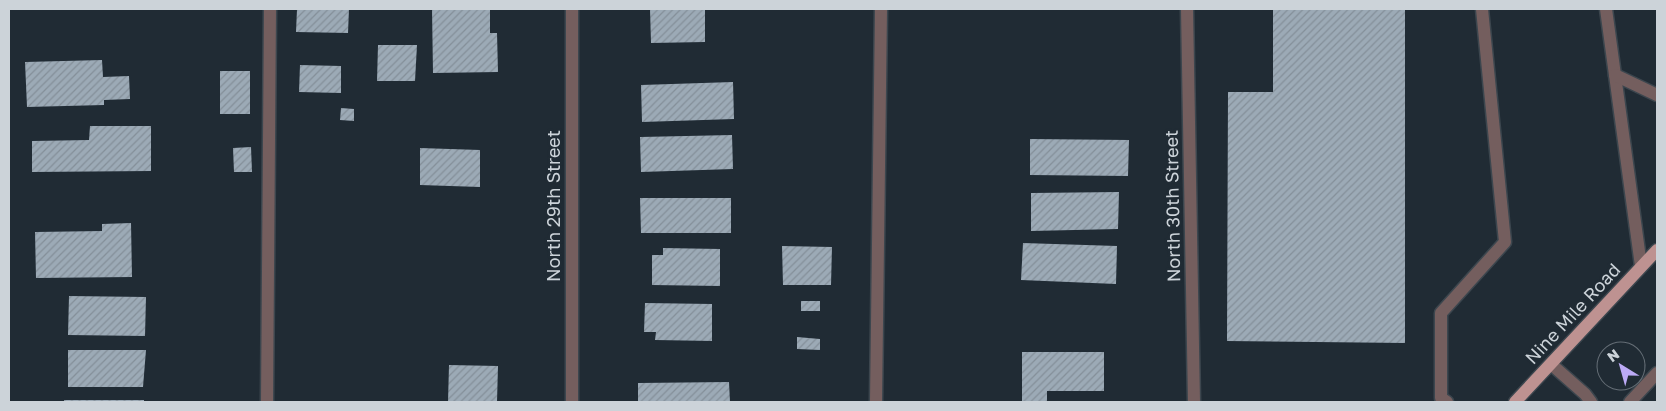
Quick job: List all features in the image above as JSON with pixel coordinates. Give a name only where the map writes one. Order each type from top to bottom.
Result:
[{"type":"main road","name":"Nine Mile Road","points":[[1516,402],[1657,250]]},
{"type":"street","points":[[267,402],[270,9]]},
{"type":"street","name":"North 29th Street","points":[[572,9],[572,402]]},
{"type":"street","points":[[876,402],[880,9]]},
{"type":"street","name":"North 30th Street","points":[[1187,9],[1194,402]]},
{"type":"street","points":[[1447,402],[1441,398],[1441,313],[1505,242],[1482,9]]},
{"type":"street","points":[[1606,9],[1641,266]]},
{"type":"street","points":[[1615,75],[1657,95]]},
{"type":"street","points":[[1551,364],[1592,402]]},
{"type":"street","points":[[1630,402],[1657,373]]},
{"type":"building","points":[[297,9],[349,9],[348,33],[296,32]]},
{"type":"building","points":[[432,9],[490,9],[490,33],[497,33],[498,72],[433,73]]},
{"type":"building","points":[[650,9],[705,9],[705,42],[651,43]]},
{"type":"building","points":[[1273,9],[1405,9],[1405,343],[1227,341],[1228,92],[1273,92]]},
{"type":"building","points":[[378,45],[417,45],[415,81],[377,81]]},
{"type":"building","points":[[102,60],[103,77],[129,76],[130,99],[104,100],[104,105],[27,107],[25,62]]},
{"type":"building","points":[[300,65],[341,66],[341,93],[299,92]]},
{"type":"building","points":[[220,71],[250,71],[250,114],[220,114]]},
{"type":"building","points":[[733,82],[734,119],[642,122],[641,85]]},
{"type":"building","points":[[341,108],[354,109],[354,121],[340,120]]},
{"type":"building","points":[[90,126],[151,126],[151,171],[32,172],[32,141],[89,140]]},
{"type":"building","points":[[732,135],[733,169],[641,172],[640,137]]},
{"type":"building","points":[[1030,139],[1129,140],[1128,176],[1030,175]]},
{"type":"building","points":[[251,147],[252,172],[234,172],[233,148]]},
{"type":"building","points":[[420,148],[480,150],[480,187],[420,185]]},
{"type":"building","points":[[1119,192],[1118,229],[1031,231],[1031,193]]},
{"type":"building","points":[[640,198],[731,198],[731,233],[641,233]]},
{"type":"building","points":[[131,223],[132,277],[36,278],[35,232],[102,231],[102,224]]},
{"type":"building","points":[[1023,243],[1117,246],[1116,284],[1021,280]]},
{"type":"building","points":[[782,246],[832,247],[831,285],[783,285]]},
{"type":"building","points":[[663,248],[720,249],[720,286],[652,285],[652,255],[663,255]]},
{"type":"building","points":[[69,296],[146,297],[145,336],[68,335]]},
{"type":"building","points":[[801,301],[820,301],[820,311],[801,311]]},
{"type":"building","points":[[645,303],[712,304],[712,341],[655,340],[656,332],[644,332]]},
{"type":"building","points":[[797,337],[820,339],[820,350],[797,349]]},
{"type":"building","points":[[68,350],[146,350],[143,387],[68,387]]},
{"type":"building","points":[[1022,352],[1104,352],[1104,391],[1047,391],[1047,401],[1022,401]]},
{"type":"building","points":[[449,365],[498,366],[497,402],[448,402]]},
{"type":"building","points":[[729,382],[730,402],[638,402],[638,383]]},
{"type":"building","points":[[64,400],[144,400],[144,402],[64,402]]}]
